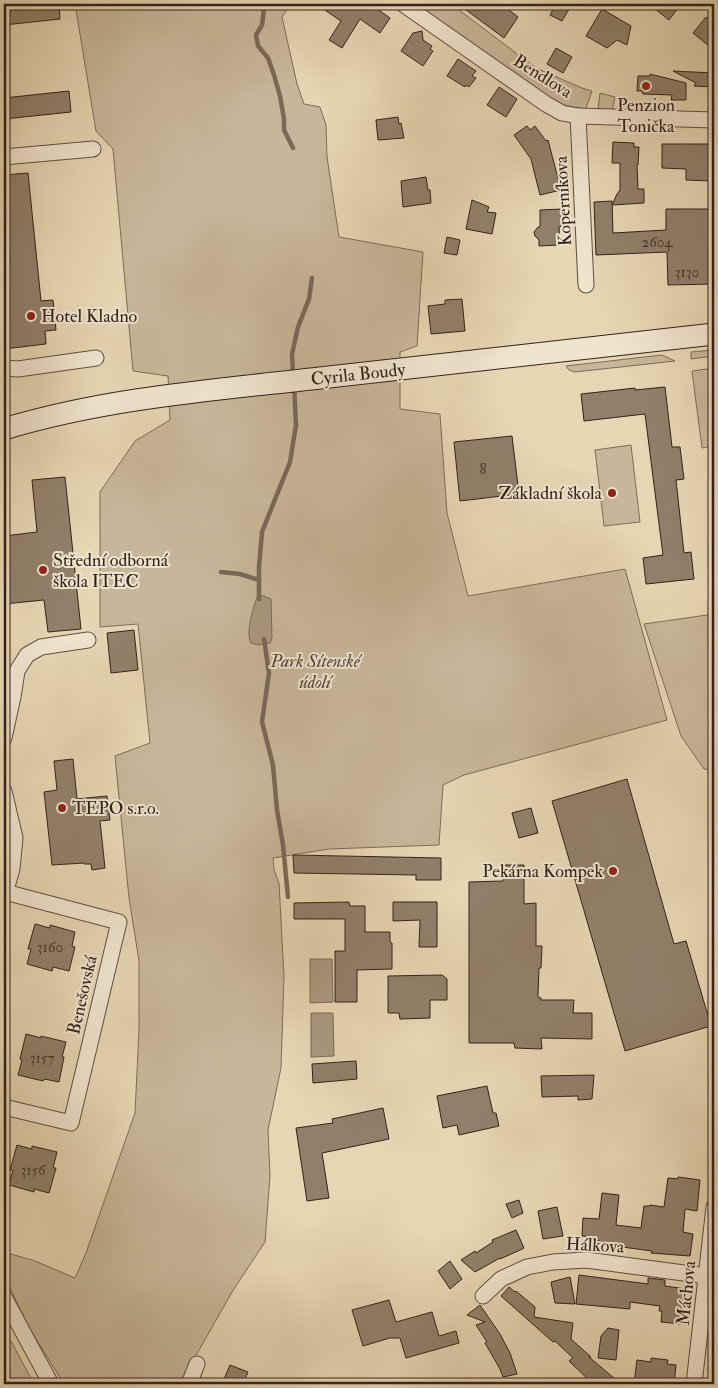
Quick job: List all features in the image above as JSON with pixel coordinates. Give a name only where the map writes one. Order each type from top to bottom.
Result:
[{"type":"street","name":"Bendlova","points":[[403,4],[546,104],[562,113],[578,116],[714,120]]},
{"type":"street","name":"Koperníkova","points":[[578,116],[586,285]]},
{"type":"street","points":[[4,157],[93,149]]},
{"type":"street","name":"Cyrila Boudy","points":[[4,429],[29,421],[84,409],[179,394],[714,334]]},
{"type":"street","points":[[4,368],[18,369],[96,358]]},
{"type":"street","points":[[4,738],[17,671],[28,655],[41,647],[88,640]]},
{"type":"street","points":[[4,791],[15,838],[12,869],[5,895]]},
{"type":"street","name":"Benešovská","points":[[4,1107],[71,1123],[119,922],[5,895]]},
{"type":"street","name":"Máchova","points":[[694,1384],[711,1276],[714,1207]]},
{"type":"street","name":"Hálkova","points":[[483,1296],[501,1279],[527,1267],[553,1262],[586,1260],[711,1276]]},
{"type":"street","points":[[4,1297],[51,1384]]},
{"type":"street","points":[[188,1384],[198,1364]]},
{"type":"green space","name":"Park Sítenské údolí","points":[[75,4],[290,4],[282,17],[297,84],[304,104],[320,107],[326,125],[327,157],[339,237],[423,252],[417,346],[400,352],[400,409],[440,414],[447,513],[468,596],[625,569],[667,720],[464,775],[443,785],[439,845],[329,849],[273,858],[274,870],[279,883],[284,976],[281,1068],[268,1130],[270,1176],[265,1242],[232,1292],[181,1384],[64,1384],[29,1328],[4,1275],[4,1252],[35,1261],[75,1278],[86,1253],[135,1113],[139,1030],[139,961],[129,898],[115,756],[150,743],[138,624],[100,627],[100,492],[135,441],[170,420],[168,376],[133,371],[113,149],[96,131]]},
{"type":"green space","points":[[412,4],[451,4],[536,68],[592,91],[586,108],[559,104]]},
{"type":"green space","points":[[600,93],[615,97],[612,110],[598,109]]},
{"type":"green space","points":[[714,350],[714,356],[691,359],[691,352]]},
{"type":"green space","points":[[662,355],[675,361],[575,372],[569,370],[566,366]]},
{"type":"green space","points":[[714,368],[714,446],[702,448],[692,371]]},
{"type":"green space","points":[[631,445],[640,522],[604,526],[595,450]]},
{"type":"green space","points":[[714,614],[714,770],[704,769],[681,736],[644,624]]},
{"type":"green space","points":[[4,1328],[34,1384],[4,1384]]},
{"type":"shaded area","points":[[258,594],[271,599],[272,638],[270,643],[258,645],[251,643],[249,632]]},
{"type":"shaded area","points":[[310,959],[332,959],[333,1002],[310,1003]]},
{"type":"shaded area","points":[[311,1013],[333,1013],[334,1056],[311,1057]]},
{"type":"building","points":[[4,4],[59,4],[60,19],[4,25]]},
{"type":"building","points":[[316,4],[370,4],[390,18],[380,33],[360,19],[342,48],[329,40],[341,21]]},
{"type":"building","points":[[458,4],[501,4],[518,17],[504,38]]},
{"type":"building","points":[[556,4],[572,4],[562,21],[550,15]]},
{"type":"building","points":[[649,4],[681,4],[669,20]]},
{"type":"building","points":[[602,9],[631,26],[627,45],[617,40],[607,48],[586,36]]},
{"type":"building","points":[[706,17],[714,24],[714,50],[693,33]]},
{"type":"building","points":[[422,31],[423,40],[432,46],[430,49],[433,51],[423,66],[401,51],[413,33]]},
{"type":"building","points":[[556,48],[572,57],[563,73],[547,64]]},
{"type":"building","points":[[458,59],[476,71],[472,76],[476,78],[469,87],[466,85],[465,87],[447,76]]},
{"type":"building","points":[[673,71],[714,73],[714,87],[694,86],[696,83]]},
{"type":"building","points":[[650,74],[686,83],[686,100],[671,100],[672,95],[643,94],[642,91],[637,91],[638,76],[650,76]]},
{"type":"building","points":[[499,87],[517,99],[506,117],[487,105]]},
{"type":"building","points":[[69,91],[71,112],[4,119],[4,98]]},
{"type":"building","points":[[398,117],[404,138],[378,140],[376,120]]},
{"type":"building","points":[[527,126],[530,130],[535,126],[546,141],[548,140],[561,190],[540,195],[531,159],[514,135]]},
{"type":"building","points":[[613,142],[634,143],[634,147],[639,147],[637,165],[638,189],[644,189],[644,203],[612,205],[620,190],[620,163],[612,163]]},
{"type":"building","points":[[662,144],[714,144],[712,181],[686,180],[686,169],[662,168]]},
{"type":"building","points":[[28,173],[41,301],[53,300],[56,330],[45,331],[46,344],[4,349],[4,175]]},
{"type":"building","points":[[426,177],[431,203],[403,207],[401,181]]},
{"type":"building","points":[[472,200],[489,207],[487,212],[496,213],[492,234],[466,229]]},
{"type":"building","points":[[612,201],[613,233],[666,230],[666,209],[714,209],[714,284],[668,285],[667,252],[596,255],[594,202]]},
{"type":"building","points":[[562,209],[562,226],[559,227],[560,245],[539,246],[539,240],[534,232],[540,227],[540,210]]},
{"type":"building","points":[[447,237],[460,240],[457,255],[444,253]]},
{"type":"building","points":[[462,299],[465,331],[431,334],[428,306],[445,304],[445,300]]},
{"type":"building","points":[[665,387],[672,447],[680,447],[684,479],[676,480],[684,553],[691,552],[694,579],[646,584],[643,558],[663,555],[645,414],[584,421],[581,394]]},
{"type":"building","points":[[512,436],[519,494],[460,501],[454,442]]},
{"type":"building","points":[[65,477],[81,629],[48,632],[44,600],[4,604],[4,536],[37,532],[32,480]]},
{"type":"building","points":[[134,630],[138,670],[111,673],[107,633]]},
{"type":"building","name":"TEPO s.r.o.","points":[[73,759],[77,799],[107,796],[110,820],[100,821],[105,868],[92,870],[91,864],[84,863],[52,865],[44,792],[57,790],[54,761]]},
{"type":"building","name":"Pekárna Kompek","points":[[627,779],[674,944],[686,941],[711,1026],[625,1051],[552,801]]},
{"type":"building","points":[[531,808],[538,833],[519,838],[512,813]]},
{"type":"building","points":[[293,855],[441,858],[441,880],[416,880],[416,875],[294,873]]},
{"type":"building","points":[[504,865],[524,865],[524,904],[536,903],[536,946],[542,946],[538,997],[541,1000],[574,1000],[573,1013],[592,1013],[592,1039],[541,1038],[542,1049],[515,1048],[514,1043],[469,1043],[469,882],[503,881]]},
{"type":"building","points":[[349,902],[350,906],[365,906],[365,932],[390,932],[392,969],[357,970],[357,1002],[335,1002],[335,951],[345,951],[345,919],[294,919],[294,903]]},
{"type":"building","points":[[393,902],[437,902],[437,947],[419,947],[420,920],[393,921]]},
{"type":"building","points":[[35,924],[50,928],[50,925],[75,932],[72,946],[75,947],[69,971],[53,967],[52,971],[27,964],[31,949],[28,949]]},
{"type":"building","points":[[442,975],[447,979],[447,1000],[430,1000],[430,1018],[400,1019],[399,1013],[388,1013],[388,976]]},
{"type":"building","points":[[26,1034],[66,1042],[59,1082],[44,1079],[43,1081],[18,1075]]},
{"type":"building","points":[[356,1061],[357,1079],[313,1083],[312,1064]]},
{"type":"building","points":[[594,1075],[592,1099],[578,1100],[578,1096],[542,1097],[541,1076]]},
{"type":"building","points":[[487,1086],[493,1113],[496,1113],[499,1126],[459,1135],[457,1125],[443,1128],[437,1096]]},
{"type":"building","points":[[383,1108],[389,1139],[322,1153],[329,1198],[307,1201],[296,1128],[333,1123],[332,1119]]},
{"type":"building","points":[[17,1145],[32,1149],[32,1146],[57,1152],[53,1168],[56,1168],[49,1193],[34,1189],[34,1192],[9,1185],[13,1170],[10,1170]]},
{"type":"building","points":[[678,1177],[700,1180],[697,1211],[685,1209],[683,1232],[693,1234],[690,1256],[651,1253],[652,1251],[600,1244],[600,1241],[592,1240],[592,1237],[582,1236],[583,1218],[599,1219],[602,1193],[619,1195],[616,1225],[641,1228],[644,1206],[664,1207],[668,1178],[678,1179]]},
{"type":"building","points":[[519,1200],[523,1213],[512,1218],[506,1204]]},
{"type":"building","points":[[557,1207],[563,1236],[543,1239],[538,1211]]},
{"type":"building","points":[[516,1230],[524,1248],[500,1258],[475,1272],[461,1260],[475,1251],[476,1253],[493,1242],[492,1240]]},
{"type":"building","points":[[450,1261],[462,1279],[450,1289],[438,1271]]},
{"type":"building","points":[[579,1275],[648,1284],[648,1278],[665,1280],[665,1286],[686,1289],[681,1324],[661,1322],[662,1311],[659,1311],[660,1306],[630,1302],[630,1309],[576,1304]]},
{"type":"building","points":[[570,1277],[575,1304],[555,1303],[551,1282]]},
{"type":"building","points":[[509,1287],[535,1307],[534,1317],[573,1323],[571,1339],[621,1384],[593,1384],[569,1361],[573,1358],[501,1296]]},
{"type":"building","points":[[389,1300],[396,1322],[432,1312],[439,1336],[456,1331],[459,1343],[406,1358],[400,1338],[390,1338],[363,1346],[352,1310]]},
{"type":"building","points":[[480,1305],[500,1334],[510,1353],[517,1374],[503,1377],[485,1343],[487,1342],[476,1325],[485,1322],[467,1315]]},
{"type":"building","points":[[608,1328],[619,1330],[616,1360],[598,1358],[601,1336]]},
{"type":"building","points":[[651,1358],[668,1360],[667,1364],[676,1365],[674,1384],[634,1384],[637,1360],[651,1362]]},
{"type":"building","points":[[230,1365],[248,1372],[243,1384],[222,1384]]},
{"type":"waterway","points":[[261,4],[264,9],[262,25],[256,35],[258,46],[268,58],[274,75],[280,96],[284,130],[293,148]]},
{"type":"waterway","points":[[293,375],[292,354],[298,327],[309,299],[312,278]]},
{"type":"waterway","points":[[259,599],[262,532],[290,462],[296,425],[294,385]]},
{"type":"waterway","points":[[221,572],[240,574],[259,580]]},
{"type":"waterway","points":[[264,639],[269,673],[262,722],[273,765],[288,897]]},
{"type":"place","name":"Penzion Tonička","points":[[646,86]]},
{"type":"place","name":"Hotel Kladno","points":[[31,316]]},
{"type":"place","name":"Základní škola","points":[[612,493]]},
{"type":"place","name":"Střední odborná škola ITEC","points":[[43,570]]},
{"type":"place","name":"TEPO s.r.o.","points":[[62,808]]},
{"type":"place","name":"Pekárna Kompek","points":[[613,871]]}]
